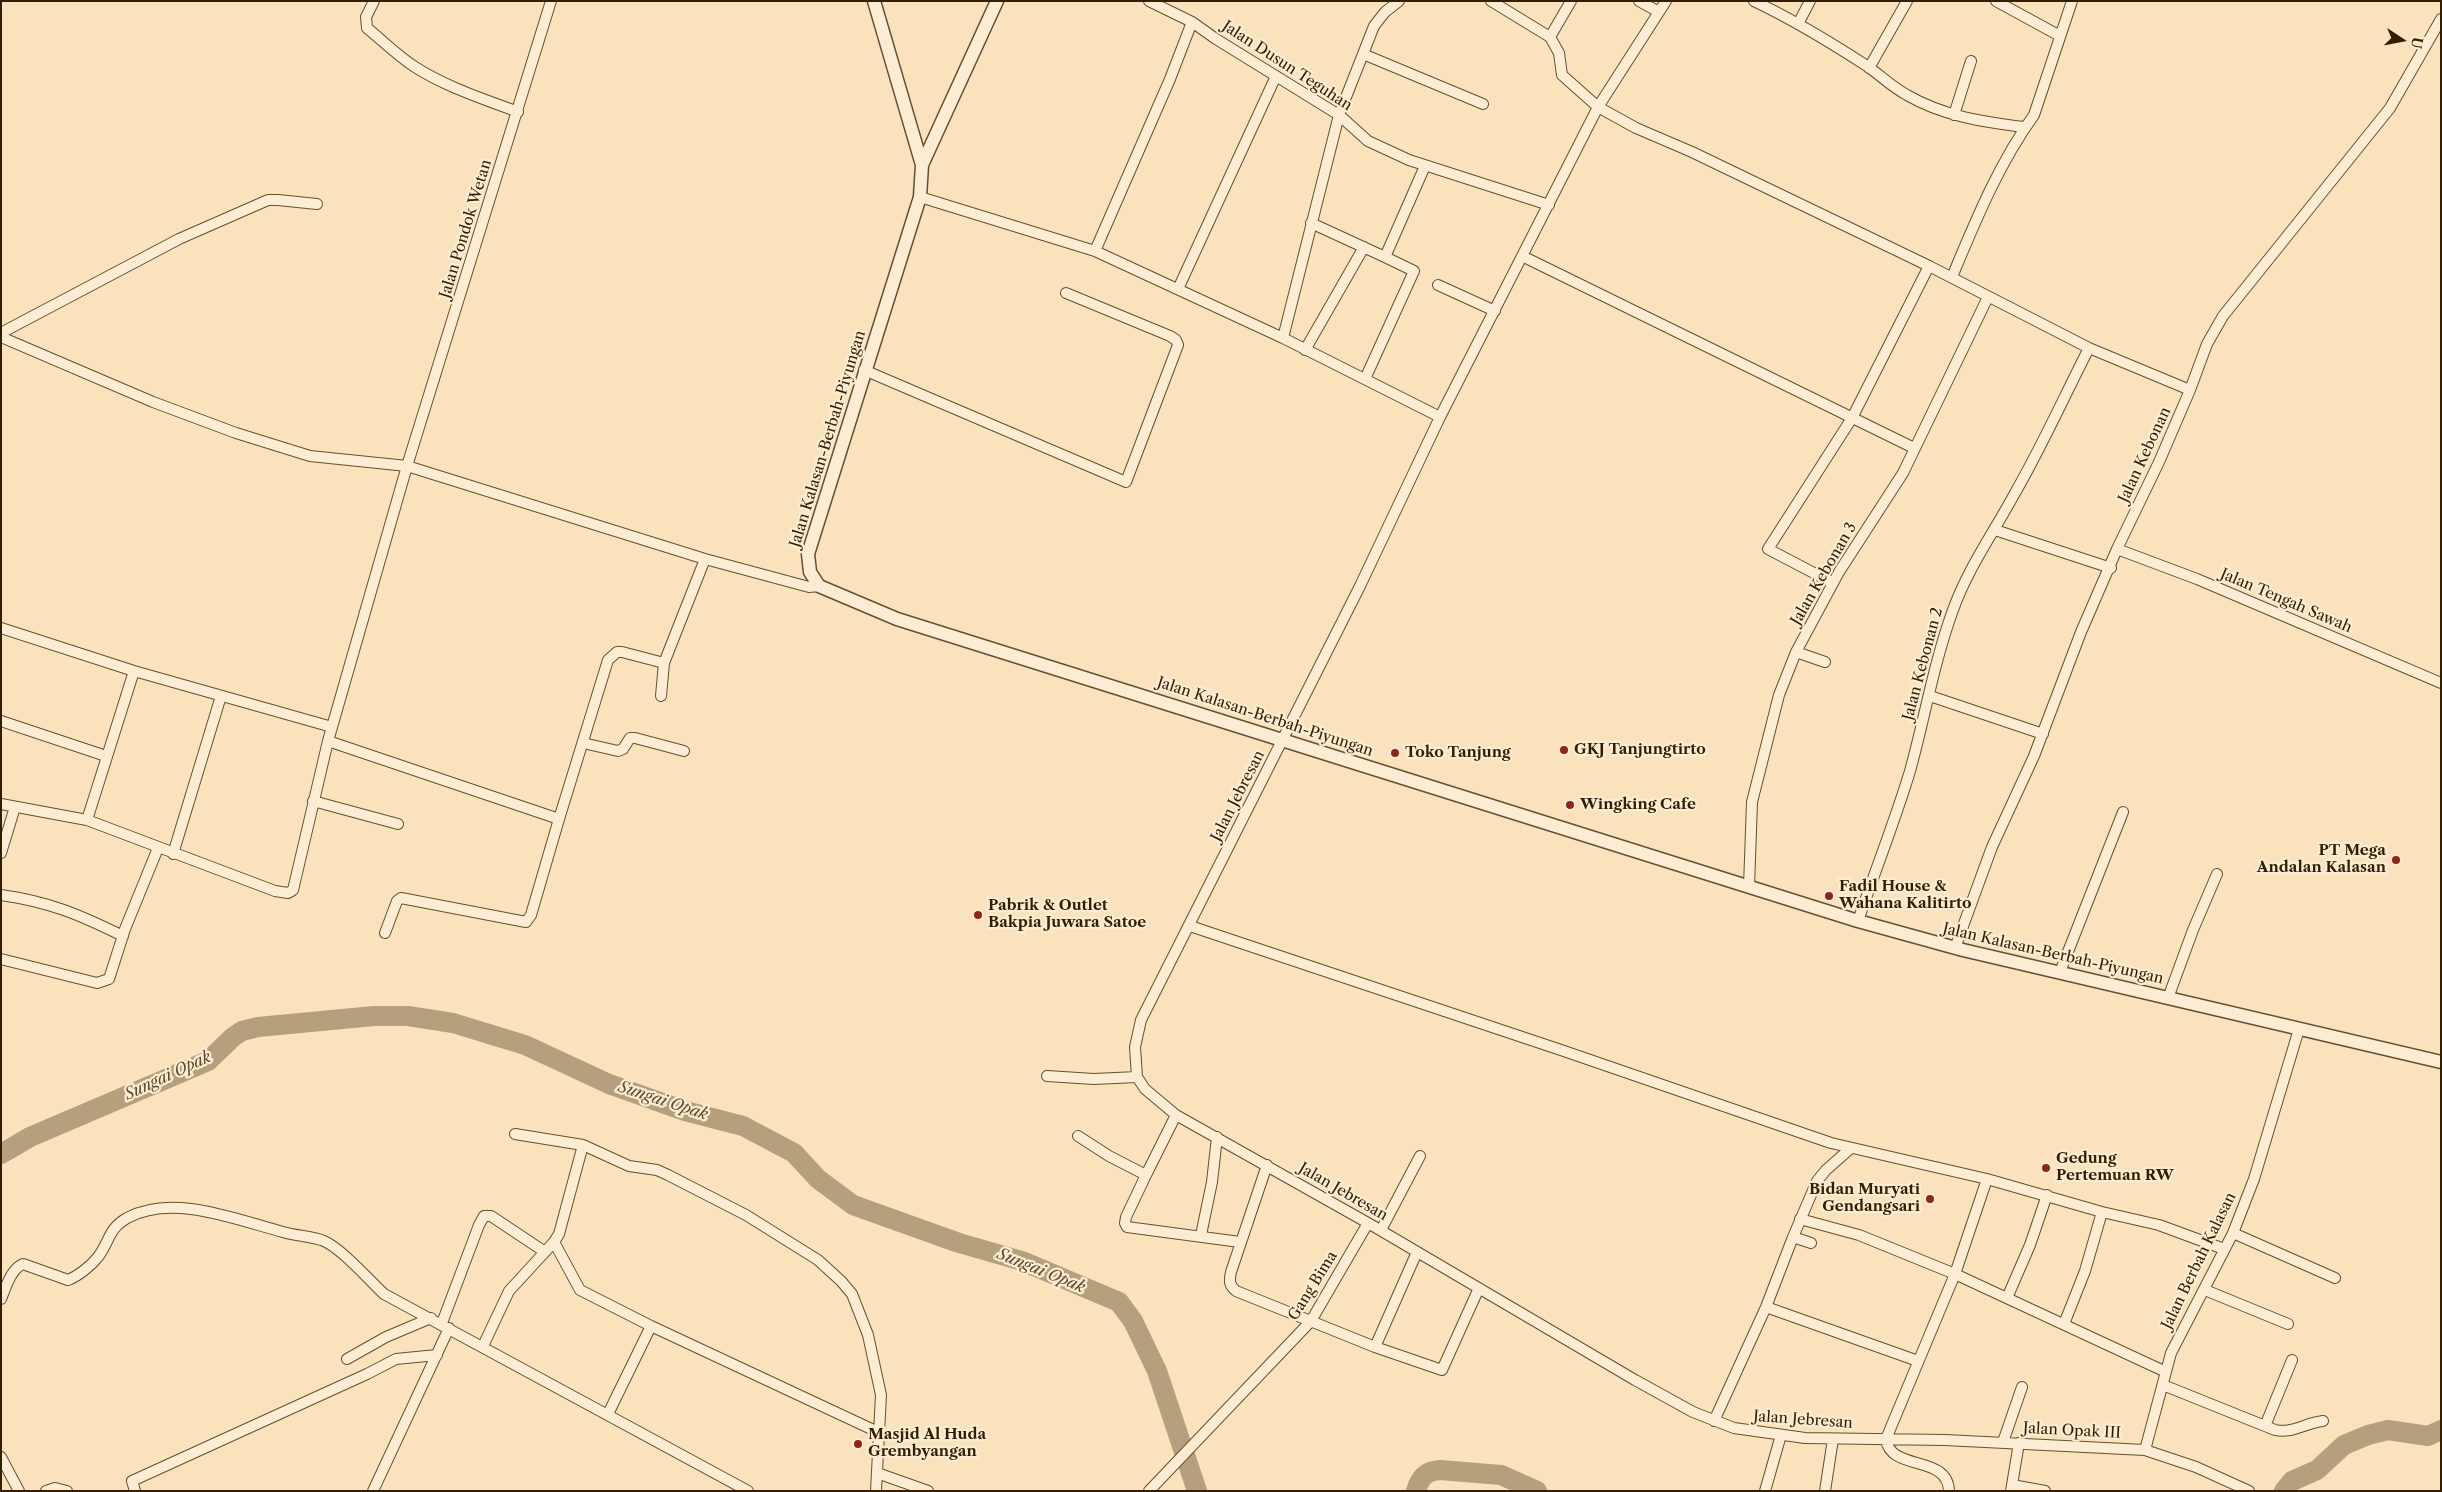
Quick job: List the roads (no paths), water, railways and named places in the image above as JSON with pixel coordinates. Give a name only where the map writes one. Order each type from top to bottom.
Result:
[{"type":"street","points":[[374,1],[366,17],[367,28],[409,62],[442,80],[518,112]]},
{"type":"street","name":"Jalan Pondok Wetan","points":[[173,854],[275,891],[288,893],[293,890],[328,740],[407,466],[551,1]]},
{"type":"street","name":"Jalan Kalasan-Berbah-Piyungan","points":[[874,1],[922,165],[920,197],[864,370],[808,554],[810,572],[819,586],[897,619],[1858,921],[1955,948],[2441,1062]]},
{"type":"street","points":[[922,165],[997,1]]},
{"type":"street","name":"Jalan Dusun Teguhan","points":[[1150,1],[1192,22],[1339,114],[1368,141],[1425,166],[1549,204]]},
{"type":"street","points":[[1282,338],[1339,114],[1374,26],[1385,12],[1399,1]]},
{"type":"street","points":[[1491,1],[1550,37],[1559,53],[1562,75],[1598,107],[1636,128],[1692,152],[1929,266],[2089,348],[2190,390]]},
{"type":"street","points":[[1550,37],[1571,1]]},
{"type":"street","points":[[1639,1],[1659,12]]},
{"type":"street","name":"Jalan Jebresan","points":[[1666,1],[1598,107],[1440,418],[1283,741],[1142,1020],[1135,1047],[1137,1077],[1145,1089],[1176,1115],[1381,1230],[1635,1380],[1714,1421],[1754,1432],[1781,1435],[1833,1439],[1886,1439]]},
{"type":"street","points":[[1754,1],[1798,24],[1869,68],[1907,96],[1954,115],[2024,128]]},
{"type":"street","points":[[1798,24],[1810,1]]},
{"type":"street","points":[[1869,68],[1907,1]]},
{"type":"street","points":[[1996,1],[2060,36]]},
{"type":"street","points":[[1952,278],[1988,194],[2024,128],[2034,114],[2072,1]]},
{"type":"street","name":"Jalan Kebonan","points":[[1955,948],[1992,847],[2043,734],[2081,632],[2160,462],[2207,344],[2223,316],[2390,108],[2441,19]]},
{"type":"street","points":[[1095,251],[1170,79],[1192,22]]},
{"type":"street","points":[[1362,54],[1483,104]]},
{"type":"street","points":[[1954,115],[1971,61]]},
{"type":"street","points":[[1178,288],[1276,76]]},
{"type":"street","points":[[912,132],[935,135]]},
{"type":"street","points":[[1385,257],[1425,166]]},
{"type":"street","points":[[920,197],[1095,251],[1282,338],[1440,418]]},
{"type":"street","points":[[1,333],[179,239],[268,200],[317,204]]},
{"type":"street","points":[[1311,223],[1414,271],[1365,379]]},
{"type":"street","points":[[1305,350],[1364,247]]},
{"type":"street","points":[[1522,256],[1914,448]]},
{"type":"street","points":[[1833,583],[1768,549],[1852,418],[1929,266]]},
{"type":"street","points":[[1438,285],[1495,311]]},
{"type":"street","points":[[864,370],[1126,482],[1178,345],[1176,340],[1170,336],[1066,293]]},
{"type":"street","name":"Jalan Kebonan 3","points":[[1750,887],[1752,802],[1779,695],[1796,652],[1833,583],[1891,493],[1988,297]]},
{"type":"street","points":[[1,337],[153,402],[236,433],[310,456],[407,466],[705,559],[809,587],[819,586]]},
{"type":"street","name":"Jalan Kebonan 2","points":[[1858,921],[1903,794],[1930,696],[1939,653],[1953,608],[1977,555],[1995,530],[2031,466],[2089,348]]},
{"type":"street","points":[[1995,530],[2111,568]]},
{"type":"street","name":"Jalan Tengah Sawah","points":[[2118,550],[2197,579],[2441,683]]},
{"type":"street","points":[[661,696],[664,664],[705,559]]},
{"type":"street","points":[[1,628],[134,671],[332,727]]},
{"type":"street","points":[[385,933],[397,901],[401,898],[526,922],[531,915],[606,664],[611,657],[622,652],[664,664]]},
{"type":"street","points":[[1796,652],[1825,662]]},
{"type":"street","points":[[86,820],[134,671]]},
{"type":"street","points":[[1,804],[86,820],[173,854],[221,696]]},
{"type":"street","points":[[1930,696],[2043,734]]},
{"type":"street","points":[[1,721],[106,756]]},
{"type":"street","points":[[582,743],[618,751],[623,749],[630,738],[635,738],[684,751]]},
{"type":"street","points":[[328,740],[559,819]]},
{"type":"street","points":[[313,801],[398,824]]},
{"type":"street","points":[[1,852],[15,807]]},
{"type":"street","points":[[2060,972],[2123,812]]},
{"type":"street","points":[[1,959],[97,983],[104,982],[112,974],[122,936],[158,848]]},
{"type":"street","points":[[2168,998],[2192,930],[2217,874]]},
{"type":"street","points":[[1,894],[40,901],[64,908],[122,936]]},
{"type":"street","points":[[1190,926],[1850,1148],[1987,1179],[2102,1212],[2159,1225],[2224,1250]]},
{"type":"street","name":"Jalan Berbah Kalasan","points":[[2145,1450],[2171,1353],[2233,1233],[2254,1179],[2299,1028]]},
{"type":"street","points":[[1047,1076],[1101,1079],[1137,1077]]},
{"type":"street","points":[[1176,1115],[1126,1217],[1126,1226],[1201,1235],[1240,1242]]},
{"type":"street","points":[[514,1134],[582,1149],[629,1166],[652,1169],[668,1175],[746,1216],[818,1260],[841,1281],[852,1294],[868,1335],[881,1394],[876,1491]]},
{"type":"street","points":[[1078,1136],[1109,1156],[1146,1175]]},
{"type":"street","points":[[1201,1235],[1212,1182],[1217,1137]]},
{"type":"street","points":[[1714,1421],[1766,1307],[1792,1236],[1817,1181],[1850,1148]]},
{"type":"street","points":[[482,1346],[509,1291],[554,1242],[564,1222],[582,1149]]},
{"type":"street","points":[[1381,1230],[1420,1156]]},
{"type":"street","points":[[1267,1165],[1240,1242],[1229,1282],[1236,1291],[1375,1347],[1442,1370],[1479,1288]]},
{"type":"street","points":[[1949,1491],[1949,1485],[1941,1473],[1920,1463],[1896,1456],[1887,1447],[1886,1439],[1955,1274],[1987,1179]]},
{"type":"street","points":[[2007,1298],[2030,1245],[2048,1195]]},
{"type":"street","points":[[1,1299],[12,1274],[18,1266],[29,1264],[68,1280],[73,1278],[98,1257],[115,1226],[130,1217],[163,1208],[210,1211],[285,1233],[323,1241],[334,1247],[384,1294],[748,1491]]},
{"type":"street","points":[[2064,1324],[2085,1271],[2102,1212]]},
{"type":"street","points":[[374,1491],[437,1355],[484,1216],[491,1216],[545,1252]]},
{"type":"street","points":[[1800,1219],[1859,1235],[1955,1274],[2166,1372]]},
{"type":"street","name":"Gang Bima","points":[[1153,1487],[1310,1321],[1368,1223]]},
{"type":"street","points":[[2233,1233],[2335,1278]]},
{"type":"street","points":[[1792,1236],[1811,1243]]},
{"type":"street","points":[[554,1242],[580,1290],[651,1326],[880,1433]]},
{"type":"street","points":[[1375,1347],[1417,1252]]},
{"type":"street","points":[[2205,1290],[2288,1324]]},
{"type":"street","points":[[1766,1307],[1918,1361]]},
{"type":"street","points":[[347,1359],[386,1337],[431,1318]]},
{"type":"street","points":[[608,1414],[651,1326]]},
{"type":"street","points":[[135,1491],[132,1480],[367,1374],[396,1359],[437,1355]]},
{"type":"street","points":[[2265,1426],[2292,1360]]},
{"type":"street","points":[[2163,1385],[2284,1432],[2312,1422],[2323,1421]]},
{"type":"street","points":[[2003,1442],[2022,1387]]},
{"type":"street","points":[[1765,1491],[1781,1435]]},
{"type":"street","points":[[1825,1491],[1833,1439]]},
{"type":"street","name":"Jalan Opak III","points":[[1886,1439],[2003,1442],[2145,1450],[2196,1467],[2249,1491]]},
{"type":"street","points":[[2019,1443],[2012,1488],[2045,1491]]},
{"type":"street","points":[[1,1457],[19,1491]]},
{"type":"street","points":[[877,1472],[928,1491]]},
{"type":"street","points":[[46,1491],[55,1488],[67,1491]]},
{"type":"waterway","name":"Sungai Opak","points":[[1,1154],[30,1137],[208,1061],[242,1031],[258,1027],[374,1016],[408,1016],[453,1023],[525,1045],[609,1084],[685,1111],[743,1126],[794,1153],[818,1179],[853,1205],[959,1243],[1022,1261],[1119,1302],[1133,1321],[1157,1371],[1197,1491]]},
{"type":"waterway","points":[[2284,1491],[2292,1481],[2317,1470],[2344,1445],[2368,1435],[2388,1430],[2428,1436],[2441,1430]]},
{"type":"waterway","name":"Sungai Opak","points":[[1416,1491],[1419,1482],[1427,1473],[1440,1470],[1501,1475],[1537,1491]]},
{"type":"place","name":"GKJ Tanjungtirto","points":[[1564,750]]},
{"type":"place","name":"Toko Tanjung","points":[[1395,753]]},
{"type":"place","name":"Wingking Cafe","points":[[1570,805]]},
{"type":"place","name":"PT Mega Andalan Kalasan","points":[[2396,860]]},
{"type":"place","name":"Fadil House & Wahana Kalitirto","points":[[1829,896]]},
{"type":"place","name":"Pabrik & Outlet Bakpia Juwara Satoe","points":[[978,915]]},
{"type":"place","name":"Gedung Pertemuan RW","points":[[2046,1168]]},
{"type":"place","name":"Bidan Muryati Gendangsari","points":[[1930,1199]]},
{"type":"place","name":"Masjid Al Huda Grembyangan","points":[[858,1444]]}]
